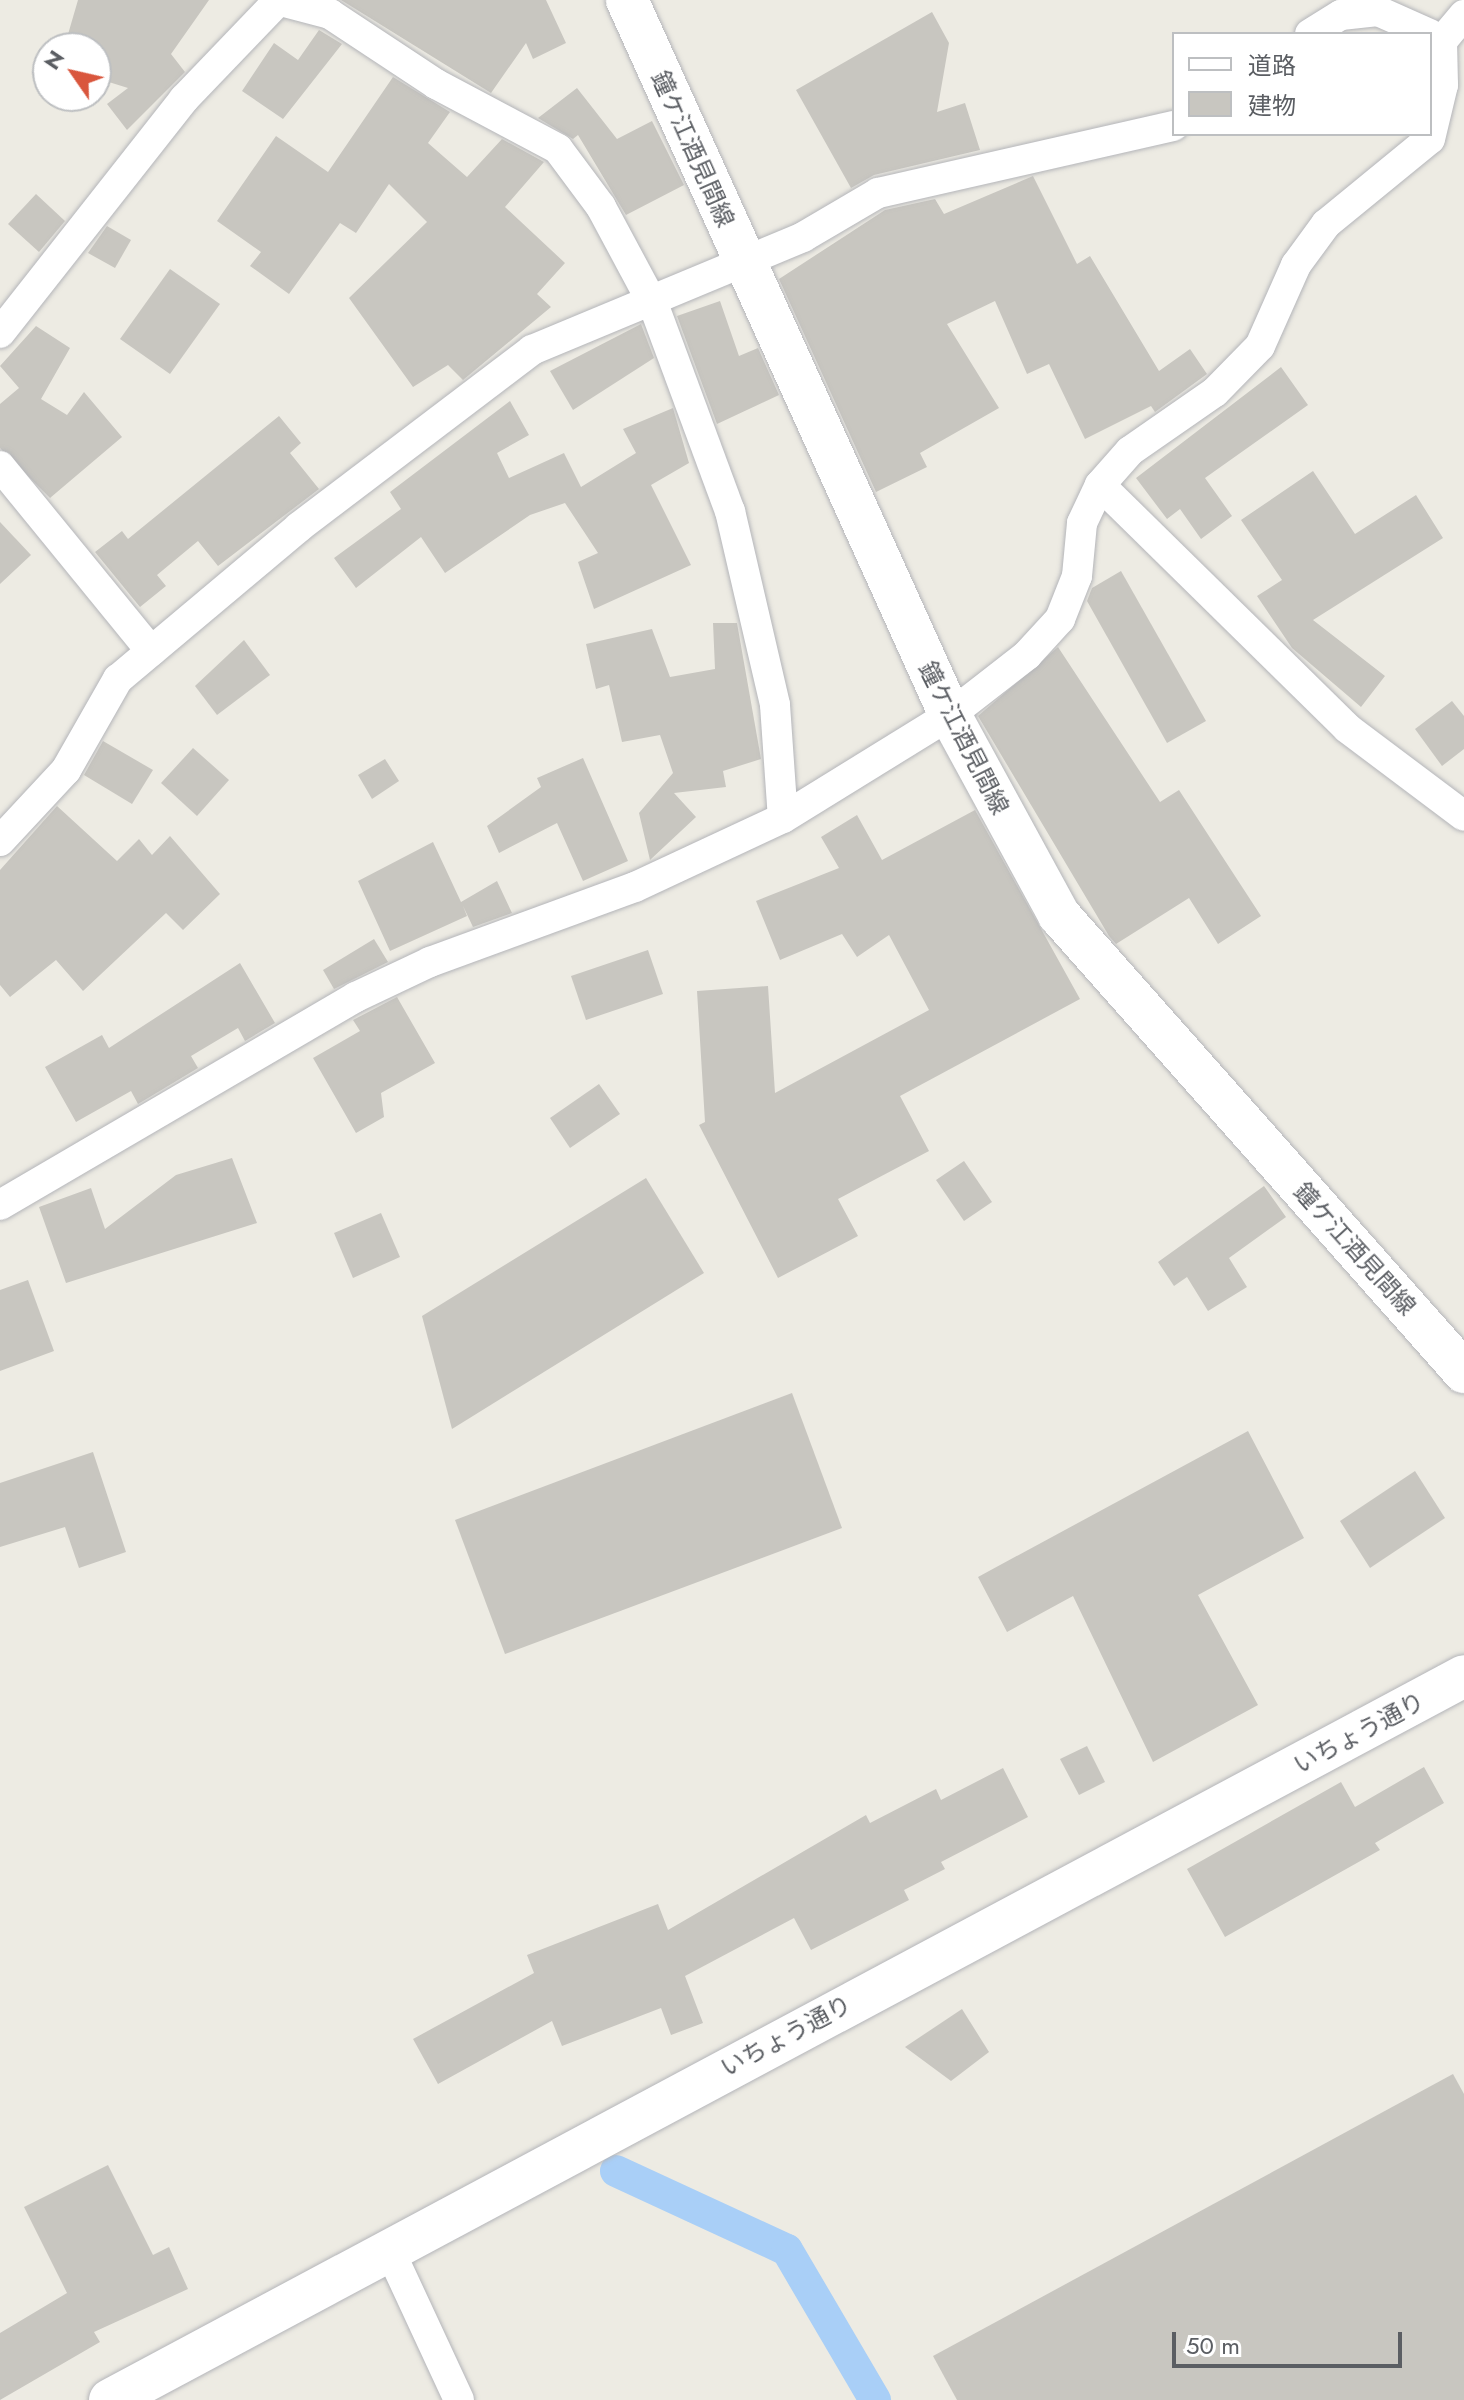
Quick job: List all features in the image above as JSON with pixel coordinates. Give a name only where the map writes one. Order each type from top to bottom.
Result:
[{"type":"main road","name":"鐘ケ江酒見間線","points":[[627,0],[950,715],[1059,915],[1464,1372]]},
{"type":"main road","name":"いちょう通り","points":[[110,2400],[1464,1676]]},
{"type":"street","points":[[0,333],[184,99],[278,0],[330,14],[436,84],[558,149],[601,207],[649,296],[730,511],[775,705],[783,818]]},
{"type":"street","points":[[1313,32],[1341,15],[1378,11],[1425,32]]},
{"type":"street","points":[[1432,131],[1443,85],[1434,36],[1464,15]]},
{"type":"street","points":[[0,841],[66,770],[118,679],[491,376],[649,296],[745,263],[846,217],[878,193],[1172,126]]},
{"type":"street","points":[[0,1205],[356,997],[635,887],[783,818],[950,715],[1027,655],[1060,619],[1077,576],[1082,523],[1100,485],[1130,451],[1215,392],[1260,346],[1296,265],[1326,224],[1431,136]]},
{"type":"street","points":[[0,466],[151,651]]},
{"type":"street","points":[[1100,485],[1347,728],[1464,816]]},
{"type":"street","points":[[389,2249],[459,2400]]},
{"type":"building","points":[[78,0],[209,0],[171,54],[185,72],[127,130],[112,110],[112,100],[128,88],[112,83],[112,32],[69,32]]},
{"type":"building","points":[[341,0],[546,0],[566,43],[533,59],[526,43],[491,93]]},
{"type":"building","points":[[932,12],[949,43],[937,112],[965,103],[980,150],[874,175],[851,188],[796,90]]},
{"type":"building","points":[[319,30],[342,44],[283,119],[242,91],[274,43],[298,60]]},
{"type":"building","points":[[393,77],[450,112],[428,143],[467,177],[502,139],[544,162],[505,207],[565,263],[537,294],[551,307],[463,380],[448,365],[413,387],[349,298],[427,222],[389,184],[356,233],[340,223],[289,294],[250,266],[261,252],[217,221],[276,136],[328,172]]},
{"type":"building","points":[[577,88],[617,139],[652,121],[684,185],[626,215],[578,135],[573,139],[538,118]]},
{"type":"building","points":[[1033,176],[1077,264],[1090,256],[1159,371],[1190,349],[1207,374],[1155,412],[1151,406],[1085,439],[1049,364],[1027,374],[995,301],[947,324],[999,408],[920,453],[927,467],[876,492],[779,279],[885,210],[935,199],[944,214]]},
{"type":"building","points":[[36,194],[65,221],[39,252],[8,224]]},
{"type":"building","points":[[107,226],[131,240],[115,268],[88,253]]},
{"type":"building","points":[[170,269],[220,304],[170,374],[120,339]]},
{"type":"building","points":[[720,301],[739,356],[758,348],[779,395],[717,424],[677,316]]},
{"type":"building","points":[[641,324],[654,358],[573,410],[550,371]]},
{"type":"building","points":[[36,326],[70,348],[41,399],[67,415],[84,392],[122,437],[50,498],[0,448],[0,404],[19,388],[0,366]]},
{"type":"building","points":[[1281,367],[1308,405],[1205,478],[1232,516],[1201,539],[1180,509],[1167,519],[1136,478]]},
{"type":"building","points":[[510,401],[529,435],[497,453],[509,478],[564,453],[581,487],[636,453],[623,429],[673,408],[689,463],[651,485],[691,565],[594,609],[578,562],[598,553],[565,503],[530,515],[445,573],[421,537],[356,588],[334,558],[401,509],[390,492]]},
{"type":"building","points":[[279,416],[301,443],[290,453],[319,489],[218,566],[198,541],[157,575],[166,586],[140,607],[95,552],[122,531],[128,539]]},
{"type":"building","points":[[1313,471],[1355,534],[1416,495],[1443,538],[1313,620],[1385,676],[1361,707],[1292,648],[1257,596],[1282,580],[1241,520]]},
{"type":"building","points":[[0,522],[31,555],[0,584]]},
{"type":"building","points":[[1121,571],[1206,721],[1167,743],[1087,601],[1092,588]]},
{"type":"building","points":[[713,623],[737,623],[761,759],[723,771],[726,787],[674,793],[696,817],[650,860],[639,813],[673,773],[660,735],[622,742],[609,685],[596,689],[586,644],[652,629],[670,677],[715,669]]},
{"type":"building","points":[[244,640],[270,675],[217,715],[195,686]]},
{"type":"building","points":[[1058,647],[1160,802],[1179,790],[1261,916],[1218,944],[1189,898],[1116,944],[978,716]]},
{"type":"building","points":[[1452,701],[1464,716],[1464,749],[1442,766],[1415,729]]},
{"type":"building","points":[[103,741],[153,770],[132,804],[84,775]]},
{"type":"building","points":[[193,748],[229,780],[197,816],[161,783]]},
{"type":"building","points":[[583,758],[628,861],[583,881],[557,823],[499,853],[487,826],[541,787],[537,778]]},
{"type":"building","points":[[385,759],[399,781],[372,799],[358,775]]},
{"type":"building","points":[[57,806],[117,861],[139,839],[152,855],[170,836],[220,894],[183,930],[166,913],[83,991],[56,960],[10,997],[0,985],[0,870]]},
{"type":"building","points":[[975,810],[1080,999],[900,1096],[929,1151],[838,1199],[858,1236],[778,1278],[699,1125],[705,1122],[697,991],[768,986],[775,1093],[929,1010],[889,935],[857,957],[842,934],[780,960],[756,901],[839,868],[821,837],[857,815],[882,860]]},
{"type":"building","points":[[433,842],[461,902],[497,881],[512,913],[473,927],[463,906],[467,916],[390,951],[358,881]]},
{"type":"building","points":[[374,939],[388,962],[334,989],[323,970]]},
{"type":"building","points":[[648,950],[663,994],[586,1020],[571,976]]},
{"type":"building","points":[[240,963],[275,1023],[245,1041],[238,1028],[191,1056],[198,1068],[138,1104],[131,1091],[76,1122],[45,1067],[102,1035],[109,1048]]},
{"type":"building","points":[[397,997],[435,1063],[381,1093],[384,1117],[356,1133],[313,1058],[360,1031],[353,1020]]},
{"type":"building","points":[[599,1084],[620,1114],[570,1148],[550,1118]]},
{"type":"building","points":[[232,1158],[257,1223],[66,1283],[39,1207],[91,1188],[105,1229],[176,1175]]},
{"type":"building","points":[[964,1161],[992,1202],[964,1221],[936,1180]]},
{"type":"building","points":[[646,1178],[704,1273],[452,1429],[422,1316]]},
{"type":"building","points":[[1264,1186],[1286,1217],[1229,1258],[1247,1287],[1208,1311],[1187,1277],[1174,1286],[1158,1262]]},
{"type":"building","points":[[381,1213],[400,1257],[353,1278],[334,1233]]},
{"type":"building","points":[[28,1280],[54,1351],[0,1371],[0,1290]]},
{"type":"building","points":[[792,1393],[842,1528],[505,1654],[455,1520]]},
{"type":"building","points":[[1248,1431],[1304,1538],[1198,1595],[1258,1705],[1153,1762],[1073,1596],[1007,1632],[978,1577]]},
{"type":"building","points":[[93,1452],[126,1552],[79,1568],[65,1527],[0,1547],[0,1483]]},
{"type":"building","points":[[1415,1471],[1445,1518],[1370,1568],[1340,1521]]},
{"type":"building","points":[[1087,1746],[1105,1782],[1079,1795],[1060,1759]]},
{"type":"building","points":[[1424,1767],[1444,1803],[1375,1843],[1380,1850],[1225,1937],[1187,1869],[1341,1782],[1355,1807]]},
{"type":"building","points":[[1003,1768],[1028,1817],[941,1862],[945,1869],[904,1890],[909,1900],[811,1950],[794,1918],[685,1976],[703,2023],[671,2035],[661,2008],[562,2046],[552,2021],[438,2084],[413,2039],[534,1973],[527,1955],[658,1904],[668,1930],[866,1815],[870,1823],[936,1789],[941,1800]]},
{"type":"building","points":[[962,2009],[989,2052],[951,2081],[905,2047]]},
{"type":"building","points":[[1453,2074],[1464,2094],[1464,2400],[957,2400],[933,2356]]},
{"type":"building","points":[[108,2165],[153,2255],[169,2247],[188,2289],[94,2332],[100,2342],[0,2400],[0,2333],[67,2293],[24,2207]]},
{"type":"waterway","points":[[616,2171],[787,2250],[875,2400]]}]
